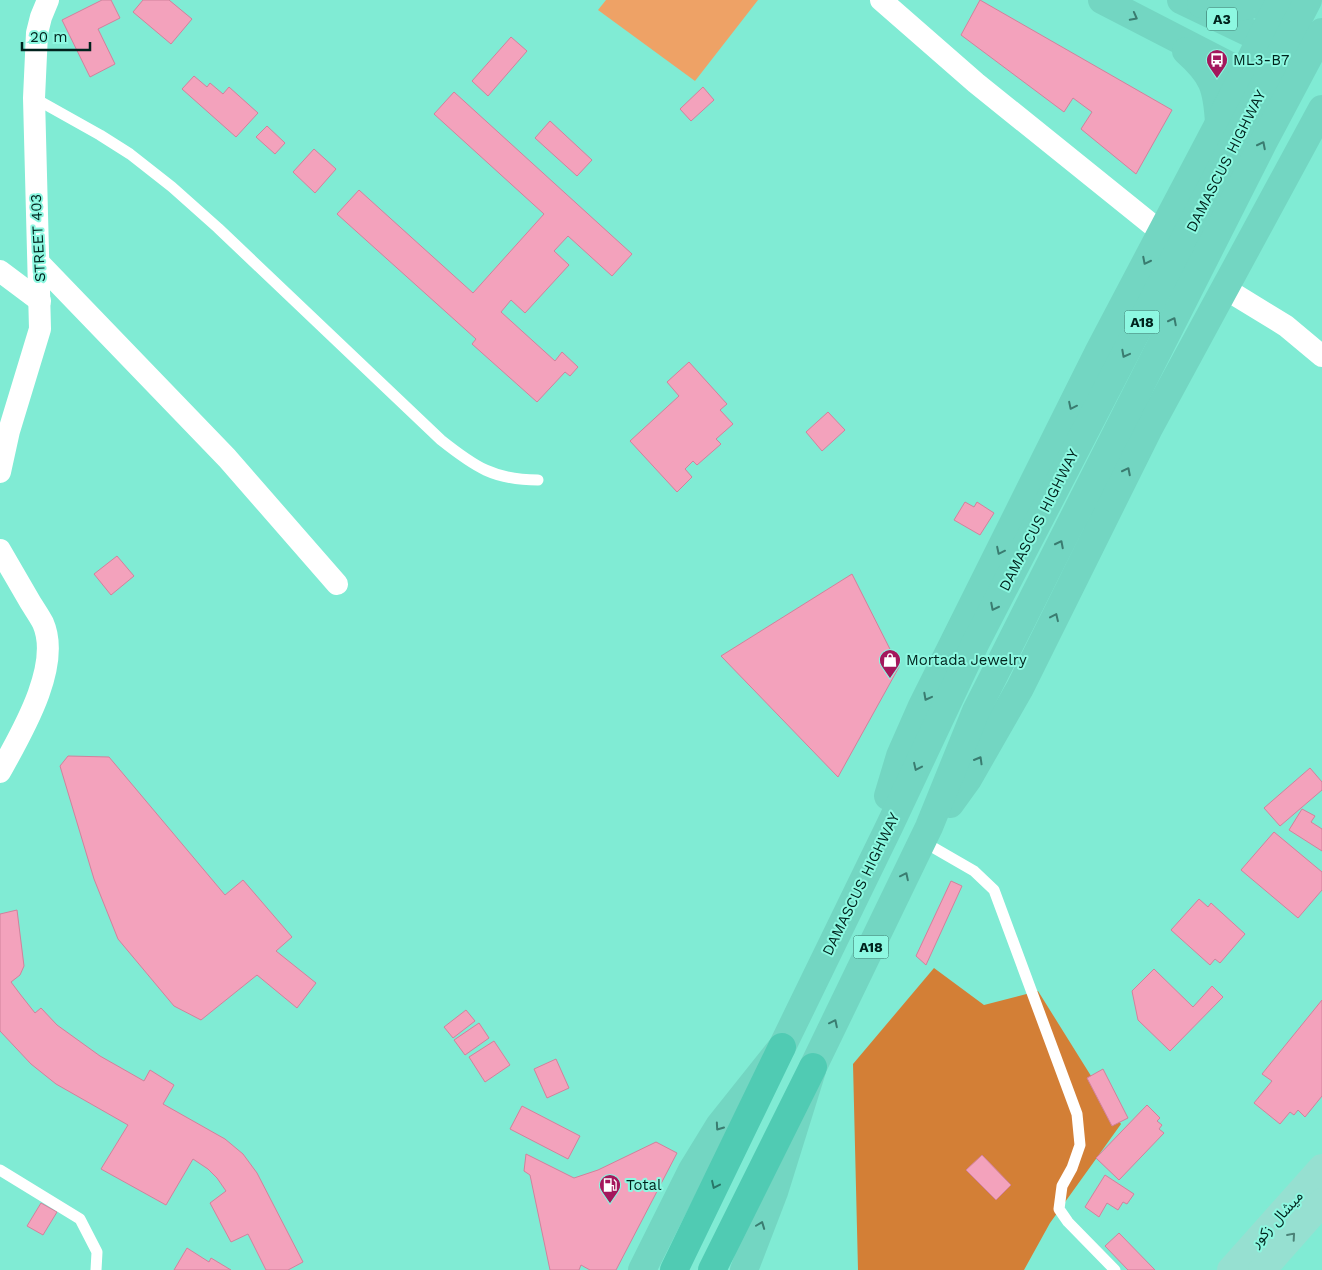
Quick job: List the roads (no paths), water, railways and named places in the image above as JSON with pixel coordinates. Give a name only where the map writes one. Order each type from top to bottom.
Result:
[{"type":"highway","name":"A3","points":[[1102,0],[1321,112]]},
{"type":"highway","points":[[1182,0],[1224,7],[1236,7],[1250,6],[1265,0]]},
{"type":"highway","name":"A3","points":[[1182,0],[1322,68]]},
{"type":"highway","points":[[879,846],[890,786],[913,726],[1099,351],[1219,123],[1280,0]]},
{"type":"highway","name":"DAMASCUS HIGHWAY","points":[[642,1270],[692,1170],[719,1126],[782,1047],[975,644],[1308,0]]},
{"type":"highway","name":"DAMASCUS HIGHWAY","points":[[744,1270],[774,1192],[813,1066],[926,834],[976,711],[1263,143],[1322,32]]},
{"type":"highway","points":[[1166,34],[1206,70],[1215,90],[1219,123]]},
{"type":"highway","points":[[926,834],[968,779],[1020,688],[1119,485],[1321,112]]},
{"type":"highway","points":[[1283,180],[1308,156],[1322,149]]},
{"type":"highway","points":[[1185,188],[1218,171],[1238,171],[1246,175],[1258,189],[1260,199],[1260,216],[1256,230]]},
{"type":"highway","points":[[675,1269],[782,1047]]},
{"type":"highway","points":[[712,1270],[813,1066]]},
{"type":"main road","name":"ميشال زكور","points":[[1231,1270],[1322,1168]]},
{"type":"main road","name":"ميشال زكور","points":[[1262,1270],[1322,1202]]},
{"type":"street","name":"STREET 403","points":[[0,472],[9,431],[40,329],[34,98],[37,33],[48,0]]},
{"type":"street","points":[[881,0],[976,82],[1161,232]]},
{"type":"street","points":[[39,263],[227,458],[338,584]]},
{"type":"street","points":[[0,271],[40,301]]},
{"type":"street","points":[[1224,288],[1286,326],[1322,356]]},
{"type":"street","points":[[0,550],[43,622],[47,637],[48,659],[42,684],[24,729],[0,772]]},
{"type":"lane","points":[[34,98],[130,154],[172,187],[231,240],[441,440],[462,457],[500,477],[538,480]]},
{"type":"lane","points":[[926,834],[974,871],[994,890],[1076,1114],[1080,1145],[1072,1168],[1062,1186],[1059,1209],[1068,1222],[1115,1270]]},
{"type":"lane","points":[[0,1170],[80,1219],[97,1252],[96,1270]]},
{"type":"place","name":"ML3-B7","points":[[1217,79]]},
{"type":"place","name":"Mortada Jewelry","points":[[890,679]]},
{"type":"place","name":"Total","points":[[610,1204]]}]
